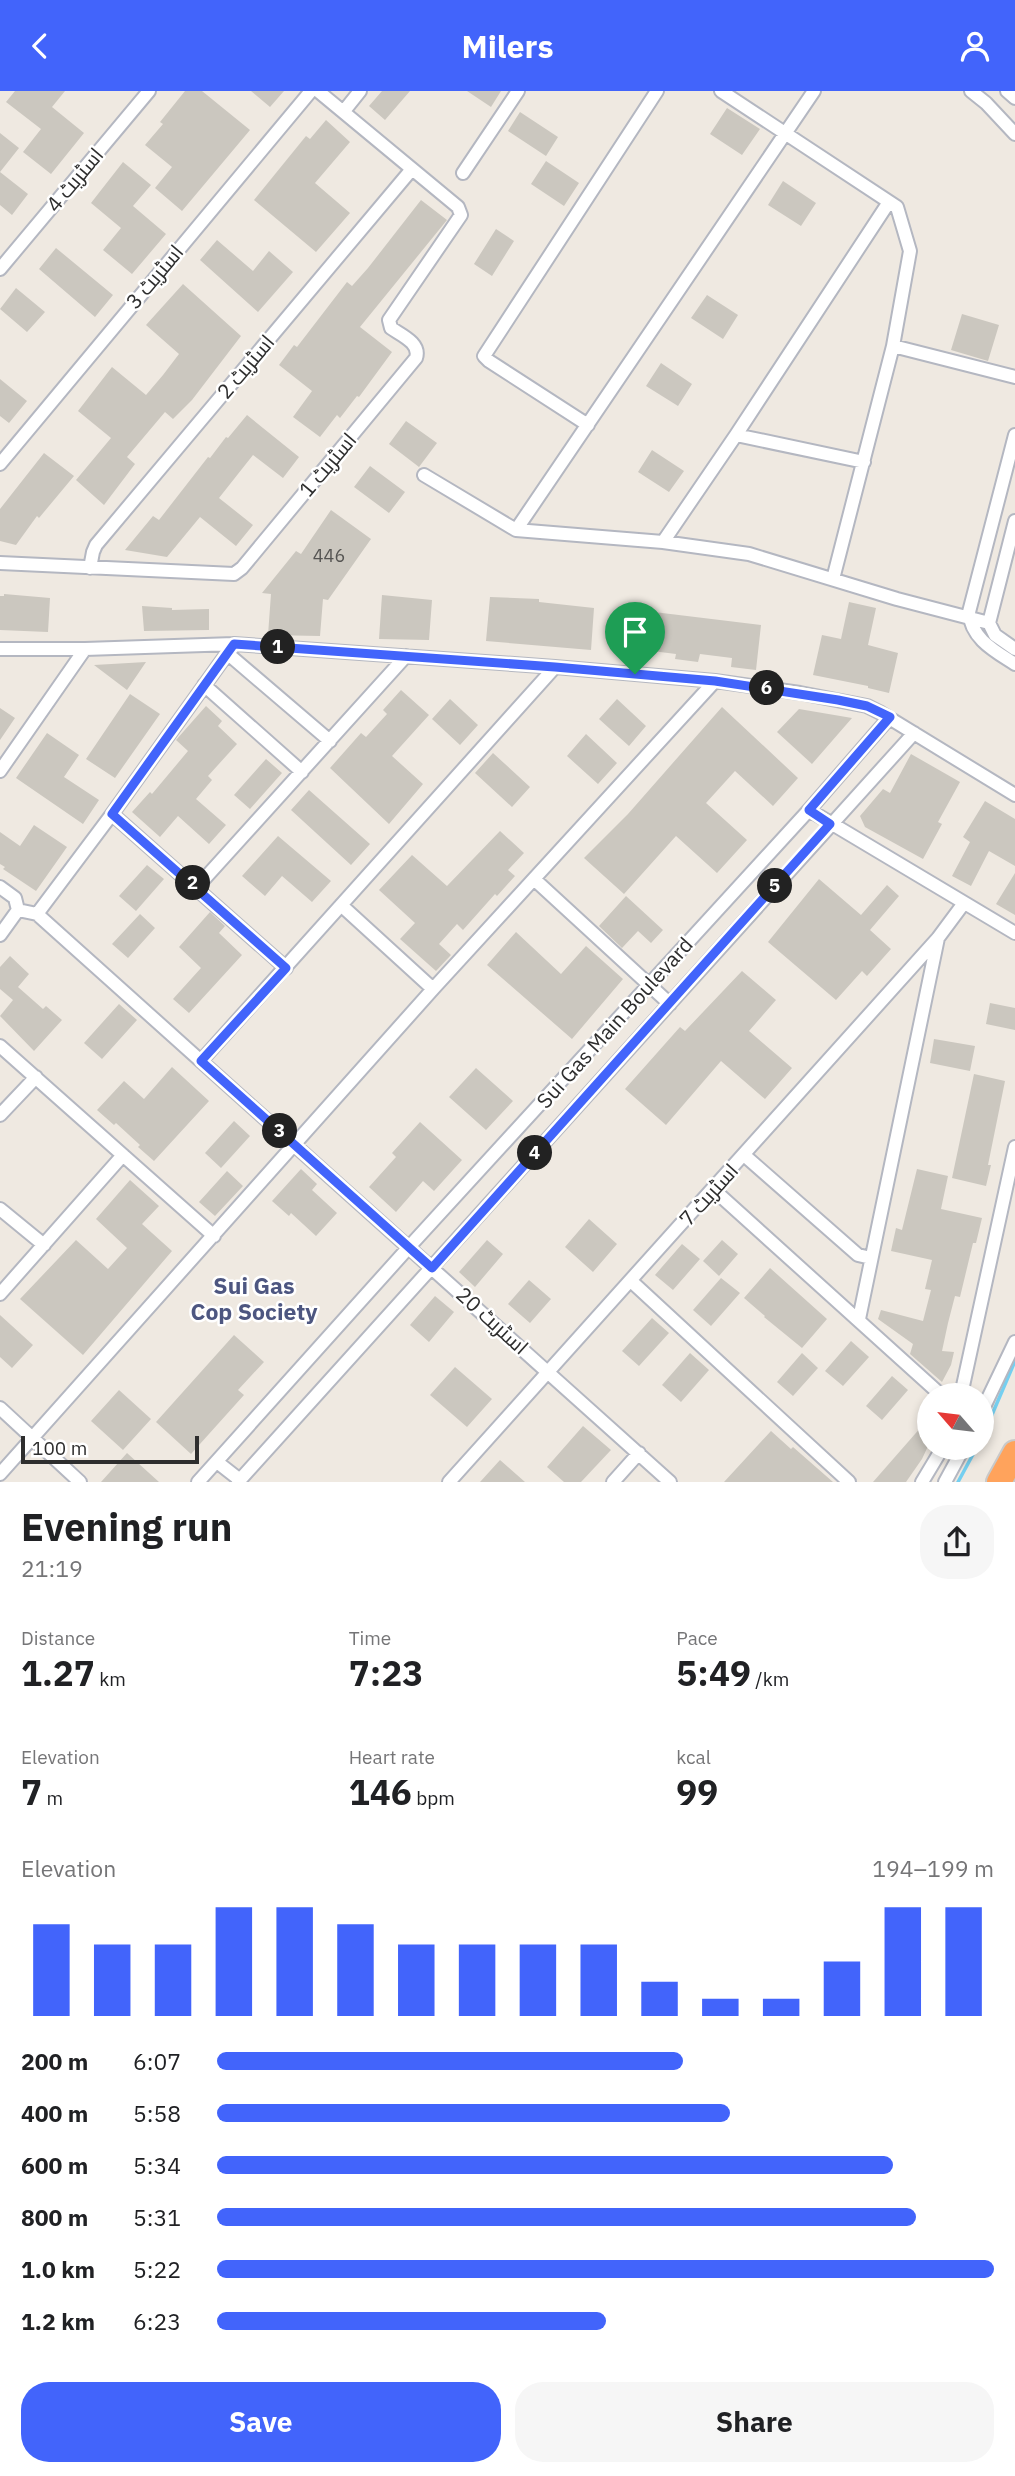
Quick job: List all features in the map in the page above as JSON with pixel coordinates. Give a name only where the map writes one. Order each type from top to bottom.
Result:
[{"type":"highway","points":[[999,1482],[1015,1453]]},
{"type":"street","name":"اسٹریٹ 4","points":[[0,269],[149,91]]},
{"type":"street","name":"اسٹریٹ 3","points":[[0,464],[311,91]]},
{"type":"street","points":[[318,91],[412,169]]},
{"type":"street","points":[[344,111],[360,91]]},
{"type":"street","points":[[463,173],[518,91]]},
{"type":"street","points":[[588,425],[484,356],[657,91]]},
{"type":"street","points":[[721,91],[897,207],[910,251],[893,346],[833,579]]},
{"type":"street","points":[[516,530],[814,91]]},
{"type":"street","points":[[971,91],[1015,134]]},
{"type":"street","points":[[1007,91],[1015,98]]},
{"type":"street","name":"اسٹریٹ 1","points":[[90,568],[234,574],[242,568],[416,358],[418,352],[415,345],[391,328],[389,320],[461,215],[458,208],[412,169]]},
{"type":"street","name":"اسٹریٹ 2","points":[[90,568],[96,545],[412,169]]},
{"type":"street","points":[[663,542],[889,202]]},
{"type":"street","points":[[893,346],[1015,377]]},
{"type":"street","points":[[736,435],[864,463]]},
{"type":"street","points":[[1015,435],[971,604],[970,619],[978,636],[1015,664]]},
{"type":"street","points":[[424,475],[516,530],[663,542],[749,554],[989,624]]},
{"type":"street","points":[[1015,521],[989,624],[995,635],[1015,649]]},
{"type":"street","points":[[0,563],[90,568]]},
{"type":"street","points":[[0,649],[231,649],[406,656],[715,681],[867,706],[890,717],[1015,795]]},
{"type":"street","points":[[0,771],[85,649]]},
{"type":"street","points":[[37,914],[231,649]]},
{"type":"street","points":[[231,649],[330,741]]},
{"type":"street","points":[[197,887],[406,656]]},
{"type":"street","points":[[201,1061],[555,667]]},
{"type":"street","points":[[0,1474],[433,989],[715,681]]},
{"type":"street","points":[[204,685],[302,772]]},
{"type":"street","name":"Sui Gas Main Boulevard","points":[[198,1482],[409,1247],[650,986],[890,717]]},
{"type":"street","name":"Sui Gas Main Boulevard","points":[[239,1481],[914,733]]},
{"type":"street","points":[[809,810],[1015,933]]},
{"type":"street","points":[[112,814],[286,968]]},
{"type":"street","points":[[534,879],[670,1004]]},
{"type":"street","points":[[0,887],[15,898],[18,910],[0,935]]},
{"type":"street","name":"اسٹریٹ 7","points":[[449,1482],[714,1190],[938,938],[964,903]]},
{"type":"street","points":[[341,905],[433,989]]},
{"type":"street","name":"اسٹریٹ 20","points":[[18,910],[37,914],[670,1482]]},
{"type":"street","points":[[859,1319],[938,938]]},
{"type":"street","points":[[0,1046],[214,1237]]},
{"type":"street","points":[[0,1115],[36,1077]]},
{"type":"street","points":[[964,1383],[1015,1147]]},
{"type":"street","points":[[0,1294],[123,1155]]},
{"type":"street","points":[[744,1155],[858,1255],[871,1258]]},
{"type":"street","points":[[714,1190],[928,1383]]},
{"type":"street","points":[[0,1209],[44,1245]]},
{"type":"street","points":[[631,1281],[849,1482]]},
{"type":"street","points":[[994,1386],[1015,1342]]},
{"type":"street","points":[[0,1408],[80,1482]]},
{"type":"street","points":[[613,1482],[639,1453]]},
{"type":"street","points":[[922,1482],[935,1460]]},
{"type":"street","points":[[945,1482],[957,1460]]},
{"type":"street","points":[[217,1462],[239,1481]]},
{"type":"building","points":[[15,91],[65,91],[52,107],[84,133],[51,174],[23,152],[41,129],[6,102]]},
{"type":"building","points":[[185,91],[202,91],[250,130],[182,211],[155,188],[172,167],[145,145]]},
{"type":"building","points":[[251,91],[284,91],[270,107]]},
{"type":"building","points":[[382,91],[410,91],[385,120],[369,106]]},
{"type":"building","points":[[467,91],[501,91],[491,107]]},
{"type":"building","points":[[727,108],[760,129],[742,155],[710,134]]},
{"type":"building","points":[[520,112],[558,137],[546,156],[508,131]]},
{"type":"building","points":[[326,120],[350,142],[315,183],[350,213],[316,252],[254,200],[306,136],[310,139]]},
{"type":"building","points":[[0,133],[19,148],[0,172]]},
{"type":"building","points":[[546,161],[579,183],[564,206],[531,184]]},
{"type":"building","points":[[123,162],[151,185],[133,206],[166,234],[132,274],[103,250],[121,228],[91,203]]},
{"type":"building","points":[[0,172],[28,194],[12,215],[0,205]]},
{"type":"building","points":[[783,181],[816,203],[801,226],[768,205]]},
{"type":"building","points":[[421,200],[447,220],[360,327],[392,352],[359,397],[357,396],[340,418],[337,415],[320,437],[293,417],[312,391],[279,365],[294,345],[297,347],[347,282],[352,286],[368,268]]},
{"type":"building","points":[[496,229],[514,241],[492,276],[474,264]]},
{"type":"building","points":[[217,240],[253,271],[269,251],[293,272],[258,312],[200,260]]},
{"type":"building","points":[[56,248],[113,295],[95,317],[39,269]]},
{"type":"building","points":[[183,284],[241,336],[192,400],[173,419],[165,412],[127,457],[135,464],[104,505],[76,480],[111,438],[78,411],[112,367],[146,395],[163,375],[179,354],[146,325]]},
{"type":"building","points":[[16,288],[45,312],[27,332],[0,309]]},
{"type":"building","points":[[707,295],[738,315],[723,339],[691,318]]},
{"type":"building","points":[[962,314],[999,325],[988,361],[951,350]]},
{"type":"building","points":[[661,363],[692,384],[678,406],[646,386]]},
{"type":"building","points":[[0,379],[27,401],[9,423],[0,416]]},
{"type":"building","points":[[247,415],[299,457],[283,478],[253,455],[219,498],[253,525],[236,546],[200,517],[167,557],[125,550],[153,516],[159,520],[208,457],[210,458]]},
{"type":"building","points":[[406,421],[437,443],[419,467],[389,444]]},
{"type":"building","points":[[652,450],[684,471],[669,492],[638,472]]},
{"type":"building","points":[[44,453],[74,476],[39,518],[37,516],[16,545],[0,541],[0,509]]},
{"type":"building","points":[[370,466],[405,492],[389,513],[354,487]]},
{"type":"building","points":[[331,510],[371,539],[328,600],[323,599],[320,636],[268,635],[271,594],[262,593],[296,551],[301,554]]},
{"type":"building","points":[[4,594],[50,598],[48,632],[0,630],[0,596]]},
{"type":"building","points":[[382,595],[432,600],[429,640],[379,639]]},
{"type":"building","points":[[490,597],[539,599],[539,602],[594,608],[591,650],[486,641]]},
{"type":"building","points":[[849,602],[876,608],[868,645],[898,653],[889,693],[813,675],[822,635],[841,639]]},
{"type":"building","points":[[142,606],[172,610],[209,609],[209,630],[144,631]]},
{"type":"building","points":[[626,611],[761,625],[756,670],[731,667],[732,658],[700,654],[698,662],[675,659],[676,654],[644,650],[643,660],[620,657]]},
{"type":"building","points":[[146,662],[127,690],[94,665]]},
{"type":"building","points":[[401,690],[429,715],[392,756],[423,784],[389,824],[330,768],[361,733],[366,737],[387,714],[383,710]]},
{"type":"building","points":[[130,694],[160,714],[115,778],[86,759]]},
{"type":"building","points":[[450,699],[478,725],[460,745],[432,719]]},
{"type":"building","points":[[617,699],[646,726],[629,746],[599,719]]},
{"type":"building","points":[[206,706],[222,721],[218,726],[237,744],[208,776],[212,780],[196,799],[226,825],[209,844],[178,816],[160,837],[132,812],[150,792],[152,794],[188,751],[176,740]]},
{"type":"building","points":[[722,707],[798,778],[773,806],[735,771],[706,803],[747,840],[717,873],[676,836],[624,894],[584,858],[628,814]]},
{"type":"building","points":[[0,708],[15,718],[0,740]]},
{"type":"building","points":[[799,709],[852,718],[812,764],[777,732]]},
{"type":"building","points":[[47,733],[79,755],[64,777],[99,800],[83,824],[16,778]]},
{"type":"building","points":[[586,734],[617,763],[598,784],[567,756]]},
{"type":"building","points":[[493,753],[530,787],[512,807],[475,773]]},
{"type":"building","points":[[911,754],[960,782],[938,822],[942,824],[923,859],[865,827],[860,816],[883,789],[890,793]]},
{"type":"building","points":[[266,759],[282,773],[250,809],[234,795]]},
{"type":"building","points":[[309,790],[370,844],[351,865],[291,810]]},
{"type":"building","points":[[985,801],[1015,819],[1015,866],[989,851],[971,886],[952,876],[970,842],[963,837]]},
{"type":"building","points":[[34,825],[67,847],[36,891],[3,869],[5,867],[0,864],[0,832],[20,846]]},
{"type":"building","points":[[500,831],[524,853],[508,870],[515,876],[463,930],[457,924],[439,944],[451,955],[436,971],[400,939],[415,923],[379,890],[412,855],[447,886]]},
{"type":"building","points":[[278,836],[331,881],[312,902],[282,876],[265,896],[242,876]]},
{"type":"building","points":[[147,865],[164,879],[136,911],[119,896]]},
{"type":"building","points":[[1015,873],[1015,915],[996,904]]},
{"type":"building","points":[[819,879],[861,915],[887,885],[899,896],[870,930],[891,949],[867,976],[862,971],[836,1000],[768,942]]},
{"type":"building","points":[[626,896],[663,930],[651,943],[638,931],[622,948],[599,926]]},
{"type":"building","points":[[210,912],[225,926],[219,933],[242,955],[189,1013],[173,999],[201,968],[179,947]]},
{"type":"building","points":[[140,914],[155,928],[128,958],[112,944]]},
{"type":"building","points":[[516,932],[561,974],[586,946],[623,979],[572,1039],[487,965]]},
{"type":"building","points":[[10,956],[29,974],[18,987],[43,1009],[46,1006],[62,1020],[34,1051],[0,1016],[13,1000],[0,989],[0,967]]},
{"type":"building","points":[[742,971],[776,1000],[749,1031],[792,1068],[765,1099],[721,1061],[666,1125],[625,1089],[680,1027],[685,1031]]},
{"type":"building","points":[[990,1003],[1015,1008],[1015,1030],[986,1024]]},
{"type":"building","points":[[119,1004],[137,1020],[102,1059],[84,1043]]},
{"type":"building","points":[[934,1039],[975,1046],[970,1071],[930,1063]]},
{"type":"building","points":[[172,1067],[209,1101],[154,1161],[116,1123],[114,1125],[97,1110],[124,1081],[144,1099]]},
{"type":"building","points":[[476,1068],[513,1101],[486,1130],[449,1097]]},
{"type":"building","points":[[974,1074],[1005,1081],[986,1186],[952,1178]]},
{"type":"building","points":[[234,1121],[250,1136],[221,1168],[205,1153]]},
{"type":"building","points":[[420,1122],[462,1160],[434,1191],[423,1181],[396,1212],[369,1187],[396,1157],[392,1153]]},
{"type":"building","points":[[301,1169],[317,1184],[312,1190],[337,1213],[316,1236],[291,1213],[289,1216],[272,1201]]},
{"type":"building","points":[[917,1169],[948,1176],[941,1209],[982,1218],[960,1297],[955,1296],[948,1323],[942,1351],[954,1352],[942,1382],[910,1354],[913,1344],[878,1319],[881,1310],[923,1321],[931,1290],[925,1289],[932,1260],[891,1251],[896,1228],[902,1230]]},
{"type":"building","points":[[227,1171],[243,1186],[215,1216],[199,1202]]},
{"type":"building","points":[[130,1180],[159,1206],[142,1224],[172,1251],[83,1355],[20,1299],[76,1240],[108,1269],[127,1248],[96,1219]]},
{"type":"building","points":[[589,1219],[617,1244],[593,1272],[565,1247]]},
{"type":"building","points":[[487,1240],[503,1254],[475,1287],[459,1272]]},
{"type":"building","points":[[722,1240],[738,1254],[719,1276],[703,1261]]},
{"type":"building","points":[[682,1244],[700,1259],[673,1290],[655,1275]]},
{"type":"building","points":[[770,1268],[827,1319],[802,1348],[744,1298]]},
{"type":"building","points":[[721,1278],[740,1293],[711,1326],[693,1310]]},
{"type":"building","points":[[529,1280],[551,1299],[530,1323],[508,1304]]},
{"type":"building","points":[[435,1296],[454,1312],[429,1342],[410,1325]]},
{"type":"building","points":[[0,1315],[33,1345],[12,1368],[0,1357]]},
{"type":"building","points":[[652,1318],[669,1333],[639,1366],[622,1351]]},
{"type":"building","points":[[234,1335],[264,1362],[238,1390],[244,1395],[191,1454],[156,1422]]},
{"type":"building","points":[[851,1341],[869,1357],[843,1386],[825,1371]]},
{"type":"building","points":[[690,1353],[709,1370],[681,1402],[662,1385]]},
{"type":"building","points":[[802,1353],[818,1368],[793,1396],[777,1382]]},
{"type":"building","points":[[455,1367],[492,1399],[467,1427],[430,1395]]},
{"type":"building","points":[[892,1376],[908,1390],[882,1420],[866,1406]]},
{"type":"building","points":[[119,1390],[151,1419],[123,1450],[91,1421]]},
{"type":"building","points":[[583,1426],[611,1450],[581,1482],[564,1482],[547,1467]]},
{"type":"building","points":[[771,1431],[791,1449],[793,1447],[833,1482],[724,1482]]},
{"type":"building","points":[[917,1432],[917,1460],[921,1460],[906,1482],[873,1482]]},
{"type":"building","points":[[127,1453],[159,1482],[101,1482]]},
{"type":"building","points":[[500,1460],[525,1482],[480,1482]]},
{"type":"waterway","points":[[994,1410],[1015,1361]]},
{"type":"waterway","points":[[958,1482],[970,1460]]},
{"type":"district","name":"Sui Gas Cop Society","points":[[254,1299]]},
{"type":"route","points":[[234,644],[635,674],[715,681],[800,693],[867,706],[890,717],[809,810],[830,824],[432,1268],[201,1061],[286,968],[112,814],[234,644]]}]
